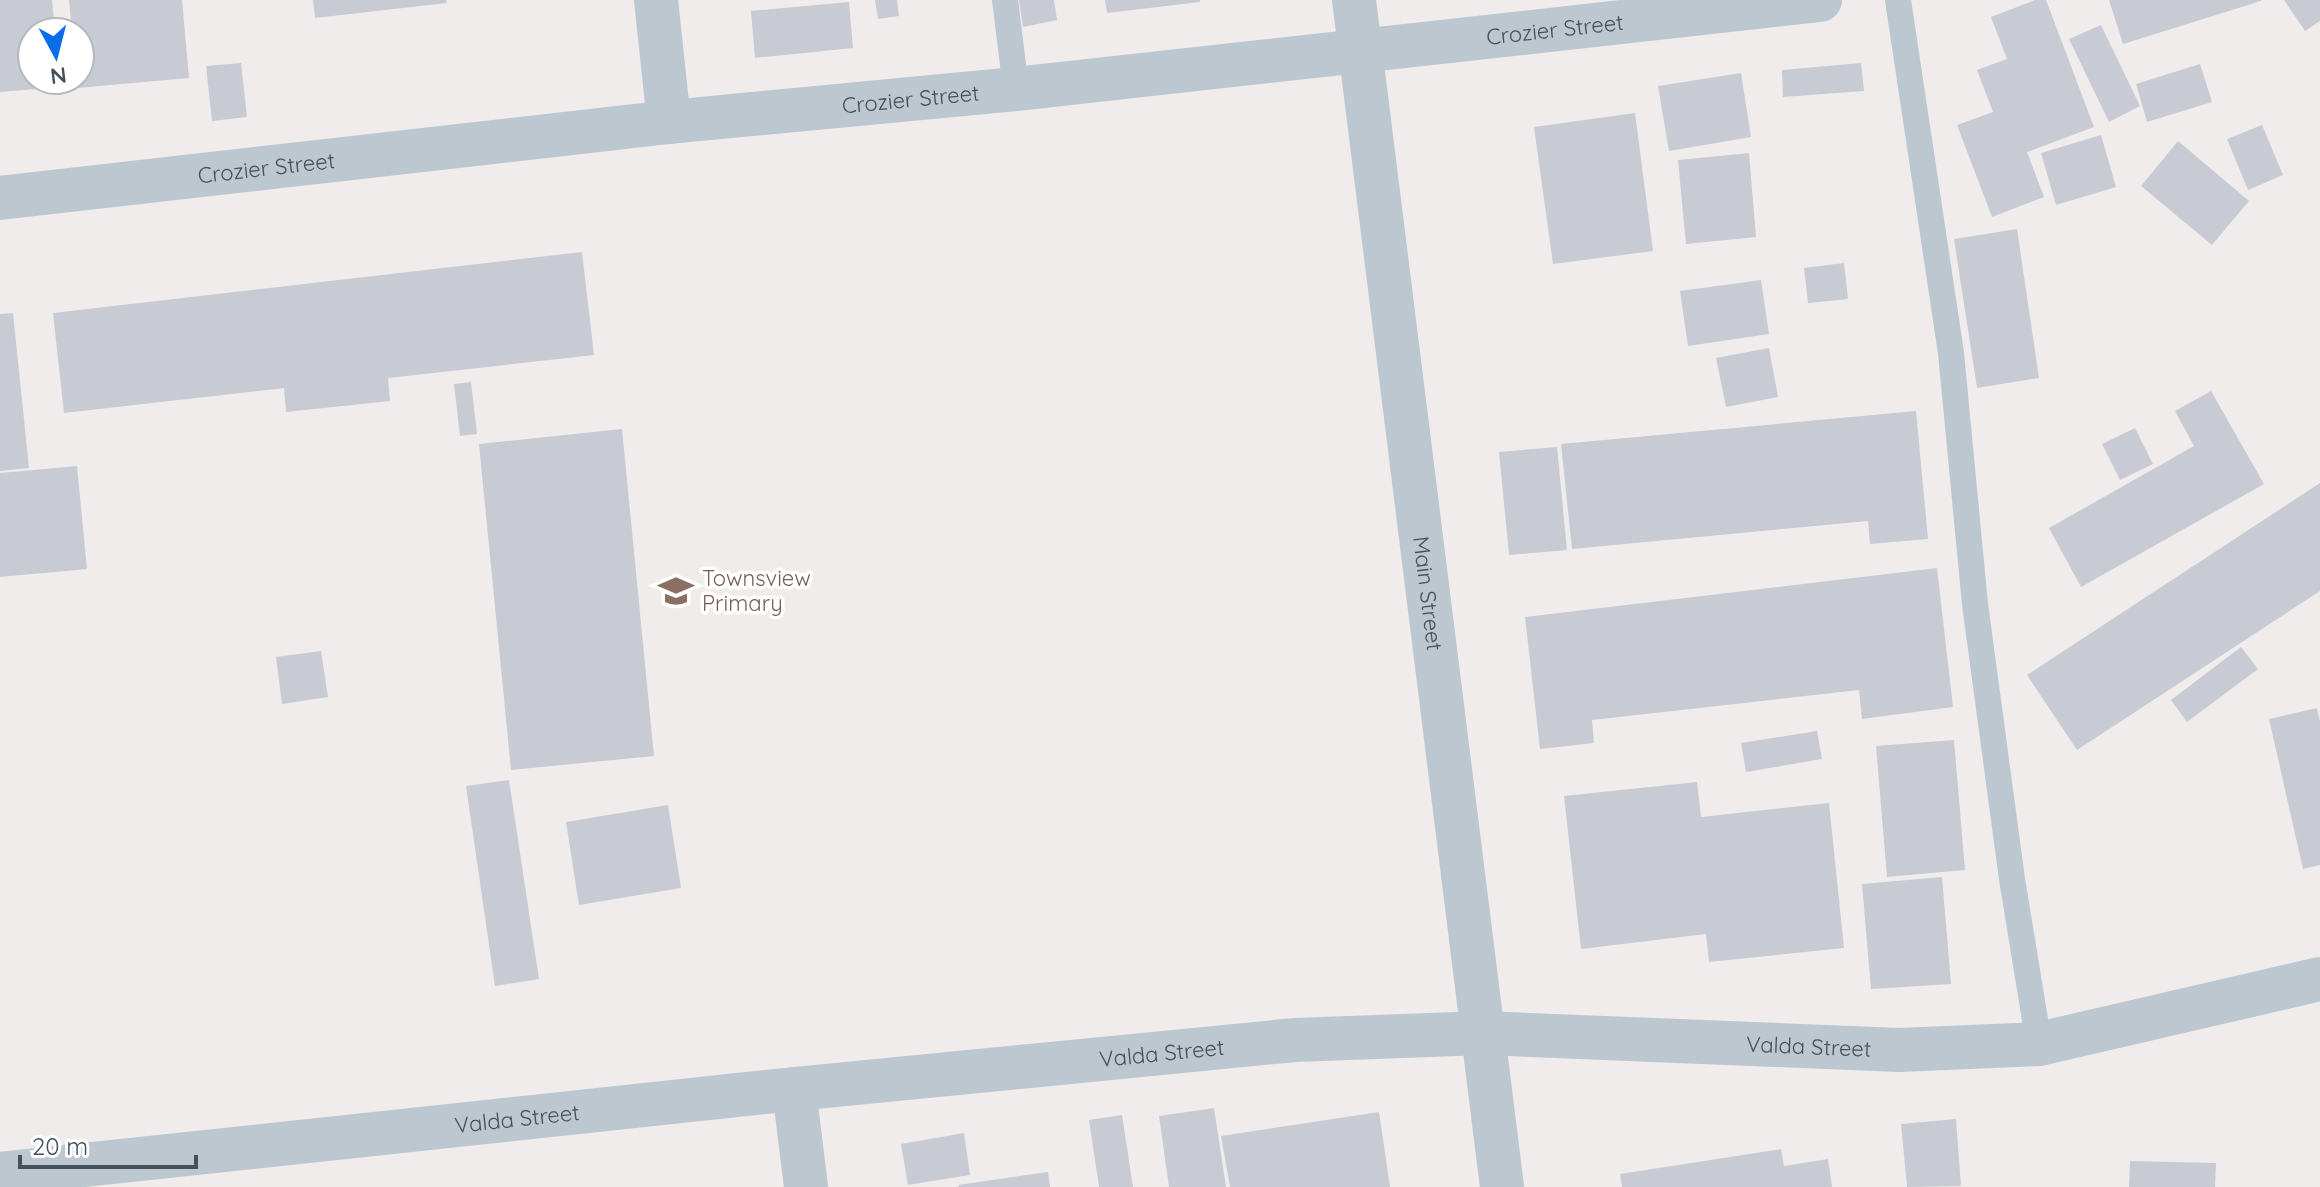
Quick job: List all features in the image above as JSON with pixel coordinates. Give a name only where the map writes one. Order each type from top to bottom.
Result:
[{"type":"street","points":[[656,0],[669,122]]},
{"type":"street","name":"Main Street","points":[[1354,0],[1502,1187]]},
{"type":"street","name":"Crozier Street","points":[[0,198],[669,122],[1016,89],[1820,0]]},
{"type":"street","name":"Valda Street","points":[[0,1174],[794,1089],[1295,1040],[1483,1033],[1899,1050],[2039,1044],[2320,979]]},
{"type":"street","points":[[794,1089],[806,1187]]},
{"type":"lane","points":[[1005,0],[1016,89]]},
{"type":"lane","points":[[1898,0],[1951,353],[1975,604],[2012,879],[2039,1044]]},
{"type":"building","points":[[0,0],[52,0],[54,16],[16,16],[16,91],[0,92]]},
{"type":"building","points":[[69,0],[182,0],[189,78],[96,86],[96,16],[70,16]]},
{"type":"building","points":[[313,0],[446,0],[447,3],[315,18]]},
{"type":"building","points":[[875,0],[897,0],[899,16],[878,19]]},
{"type":"building","points":[[1019,0],[1054,0],[1057,20],[1023,27]]},
{"type":"building","points":[[1105,0],[1200,0],[1200,2],[1107,13]]},
{"type":"building","points":[[2035,0],[2046,0],[2094,127],[2027,152],[2044,197],[1992,217],[1957,125],[1993,112],[1977,70],[2007,59],[1991,17]]},
{"type":"building","points":[[2109,0],[2261,0],[2261,1],[2123,44]]},
{"type":"building","points":[[2284,0],[2320,0],[2320,21],[2305,31]]},
{"type":"building","points":[[849,2],[853,48],[755,58],[751,11]]},
{"type":"building","points":[[2101,25],[2140,106],[2109,122],[2069,39]]},
{"type":"building","points":[[241,63],[247,117],[212,121],[206,66]]},
{"type":"building","points":[[1861,63],[1864,91],[1783,97],[1782,70]]},
{"type":"building","points":[[2200,64],[2212,102],[2147,122],[2136,84]]},
{"type":"building","points":[[1741,73],[1751,137],[1669,151],[1658,86]]},
{"type":"building","points":[[1635,113],[1653,251],[1553,264],[1534,127]]},
{"type":"building","points":[[2262,125],[2283,175],[2248,190],[2227,139]]},
{"type":"building","points":[[2101,135],[2116,187],[2056,205],[2041,153]]},
{"type":"building","points":[[2178,141],[2249,201],[2212,245],[2141,186]]},
{"type":"building","points":[[1749,153],[1756,237],[1686,244],[1678,160]]},
{"type":"building","points":[[2017,229],[2039,378],[1977,388],[1954,239]]},
{"type":"building","points":[[582,252],[594,355],[388,378],[390,401],[286,412],[284,388],[64,413],[53,313]]},
{"type":"building","points":[[1844,263],[1848,299],[1808,303],[1804,268]]},
{"type":"building","points":[[1761,280],[1769,334],[1688,346],[1680,291]]},
{"type":"building","points":[[13,313],[29,468],[0,471],[0,314]]},
{"type":"building","points":[[1769,348],[1778,397],[1726,407],[1716,358]]},
{"type":"building","points":[[471,382],[477,434],[460,436],[454,384]]},
{"type":"building","points":[[2211,391],[2264,484],[2081,587],[2049,528],[2194,446],[2175,411]]},
{"type":"building","points":[[1916,411],[1928,539],[1870,544],[1868,521],[1572,549],[1561,444]]},
{"type":"building","points":[[2135,428],[2153,464],[2120,480],[2102,444]]},
{"type":"building","points":[[622,429],[654,756],[511,770],[479,444]]},
{"type":"building","points":[[1557,447],[1567,550],[1509,555],[1499,452]]},
{"type":"building","points":[[77,466],[87,569],[0,577],[0,473]]},
{"type":"building","points":[[2320,483],[2320,591],[2077,750],[2027,675]]},
{"type":"building","points":[[1937,568],[1953,707],[1862,719],[1859,690],[1592,720],[1594,743],[1540,749],[1525,617]]},
{"type":"building","points":[[2241,647],[2258,669],[2187,722],[2171,700]]},
{"type":"building","points":[[321,651],[328,697],[282,704],[276,657]]},
{"type":"building","points":[[2317,708],[2320,722],[2320,865],[2303,869],[2269,719]]},
{"type":"building","points":[[1817,731],[1822,759],[1746,772],[1741,743]]},
{"type":"building","points":[[1954,740],[1965,870],[1887,877],[1876,746]]},
{"type":"building","points":[[509,780],[539,979],[495,986],[466,786]]},
{"type":"building","points":[[1697,782],[1701,817],[1829,803],[1844,948],[1709,962],[1706,934],[1581,949],[1564,796]]},
{"type":"building","points":[[668,805],[681,888],[579,905],[566,822]]},
{"type":"building","points":[[1942,877],[1951,984],[1871,989],[1862,884]]},
{"type":"building","points":[[1214,1108],[1226,1187],[1169,1187],[1159,1116]]},
{"type":"building","points":[[1379,1112],[1390,1187],[1230,1187],[1221,1136]]},
{"type":"building","points":[[1122,1115],[1133,1187],[1099,1187],[1089,1120]]},
{"type":"building","points":[[1956,1119],[1961,1186],[1907,1187],[1901,1124]]},
{"type":"building","points":[[964,1133],[970,1175],[908,1185],[901,1144]]},
{"type":"building","points":[[1781,1149],[1784,1166],[1828,1159],[1832,1187],[1622,1187],[1620,1174]]},
{"type":"building","points":[[2130,1161],[2216,1163],[2215,1187],[2129,1187]]},
{"type":"building","points":[[1048,1172],[1050,1187],[958,1185]]},
{"type":"place","name":"Townsview Primary","points":[[676,591]]}]
